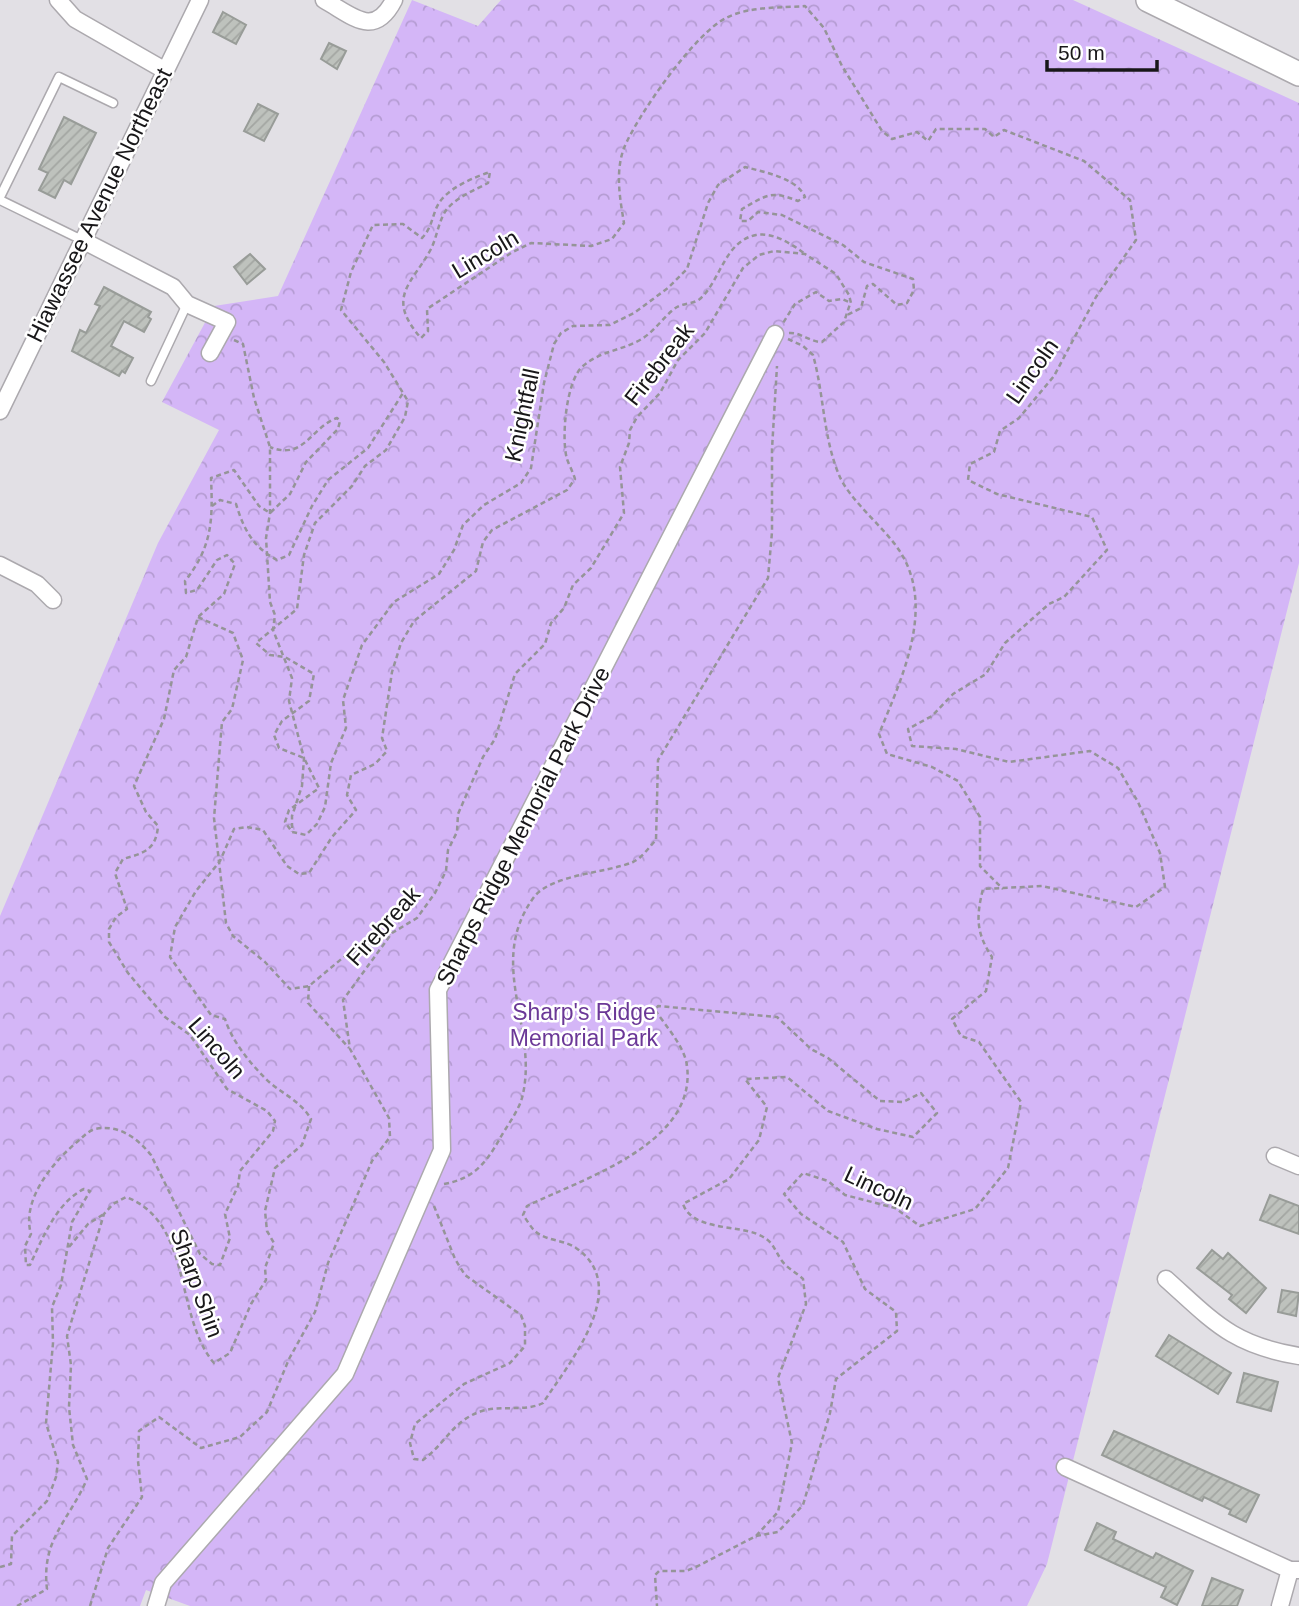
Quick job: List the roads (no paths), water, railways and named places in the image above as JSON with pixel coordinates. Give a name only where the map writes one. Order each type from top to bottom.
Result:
[{"type":"main road","points":[[1148,0],[1299,74]]},
{"type":"street","points":[[58,0],[75,19],[164,70]]},
{"type":"street","name":"Hiawassee Avenue Northeast","points":[[0,411],[200,0]]},
{"type":"street","points":[[324,0],[366,22],[377,22],[387,13],[394,0]]},
{"type":"street","points":[[82,240],[173,287],[187,304],[227,322],[210,353]]},
{"type":"street","name":"Sharps Ridge Memorial Park Drive","points":[[156,1606],[163,1583],[345,1374],[442,1150],[438,990],[775,334]]},
{"type":"street","points":[[0,565],[37,584],[53,600]]},
{"type":"street","points":[[1275,1157],[1299,1166]]},
{"type":"street","points":[[1166,1279],[1226,1333],[1266,1351],[1299,1356]]},
{"type":"street","points":[[1065,1467],[1294,1570],[1280,1606]]},
{"type":"lane","points":[[82,240],[0,198],[59,77],[113,103]]},
{"type":"lane","points":[[150,381],[187,304]]},
{"type":"park label","name":"Sharp's Ridge Memorial Park","points":[[584,1025]]}]
